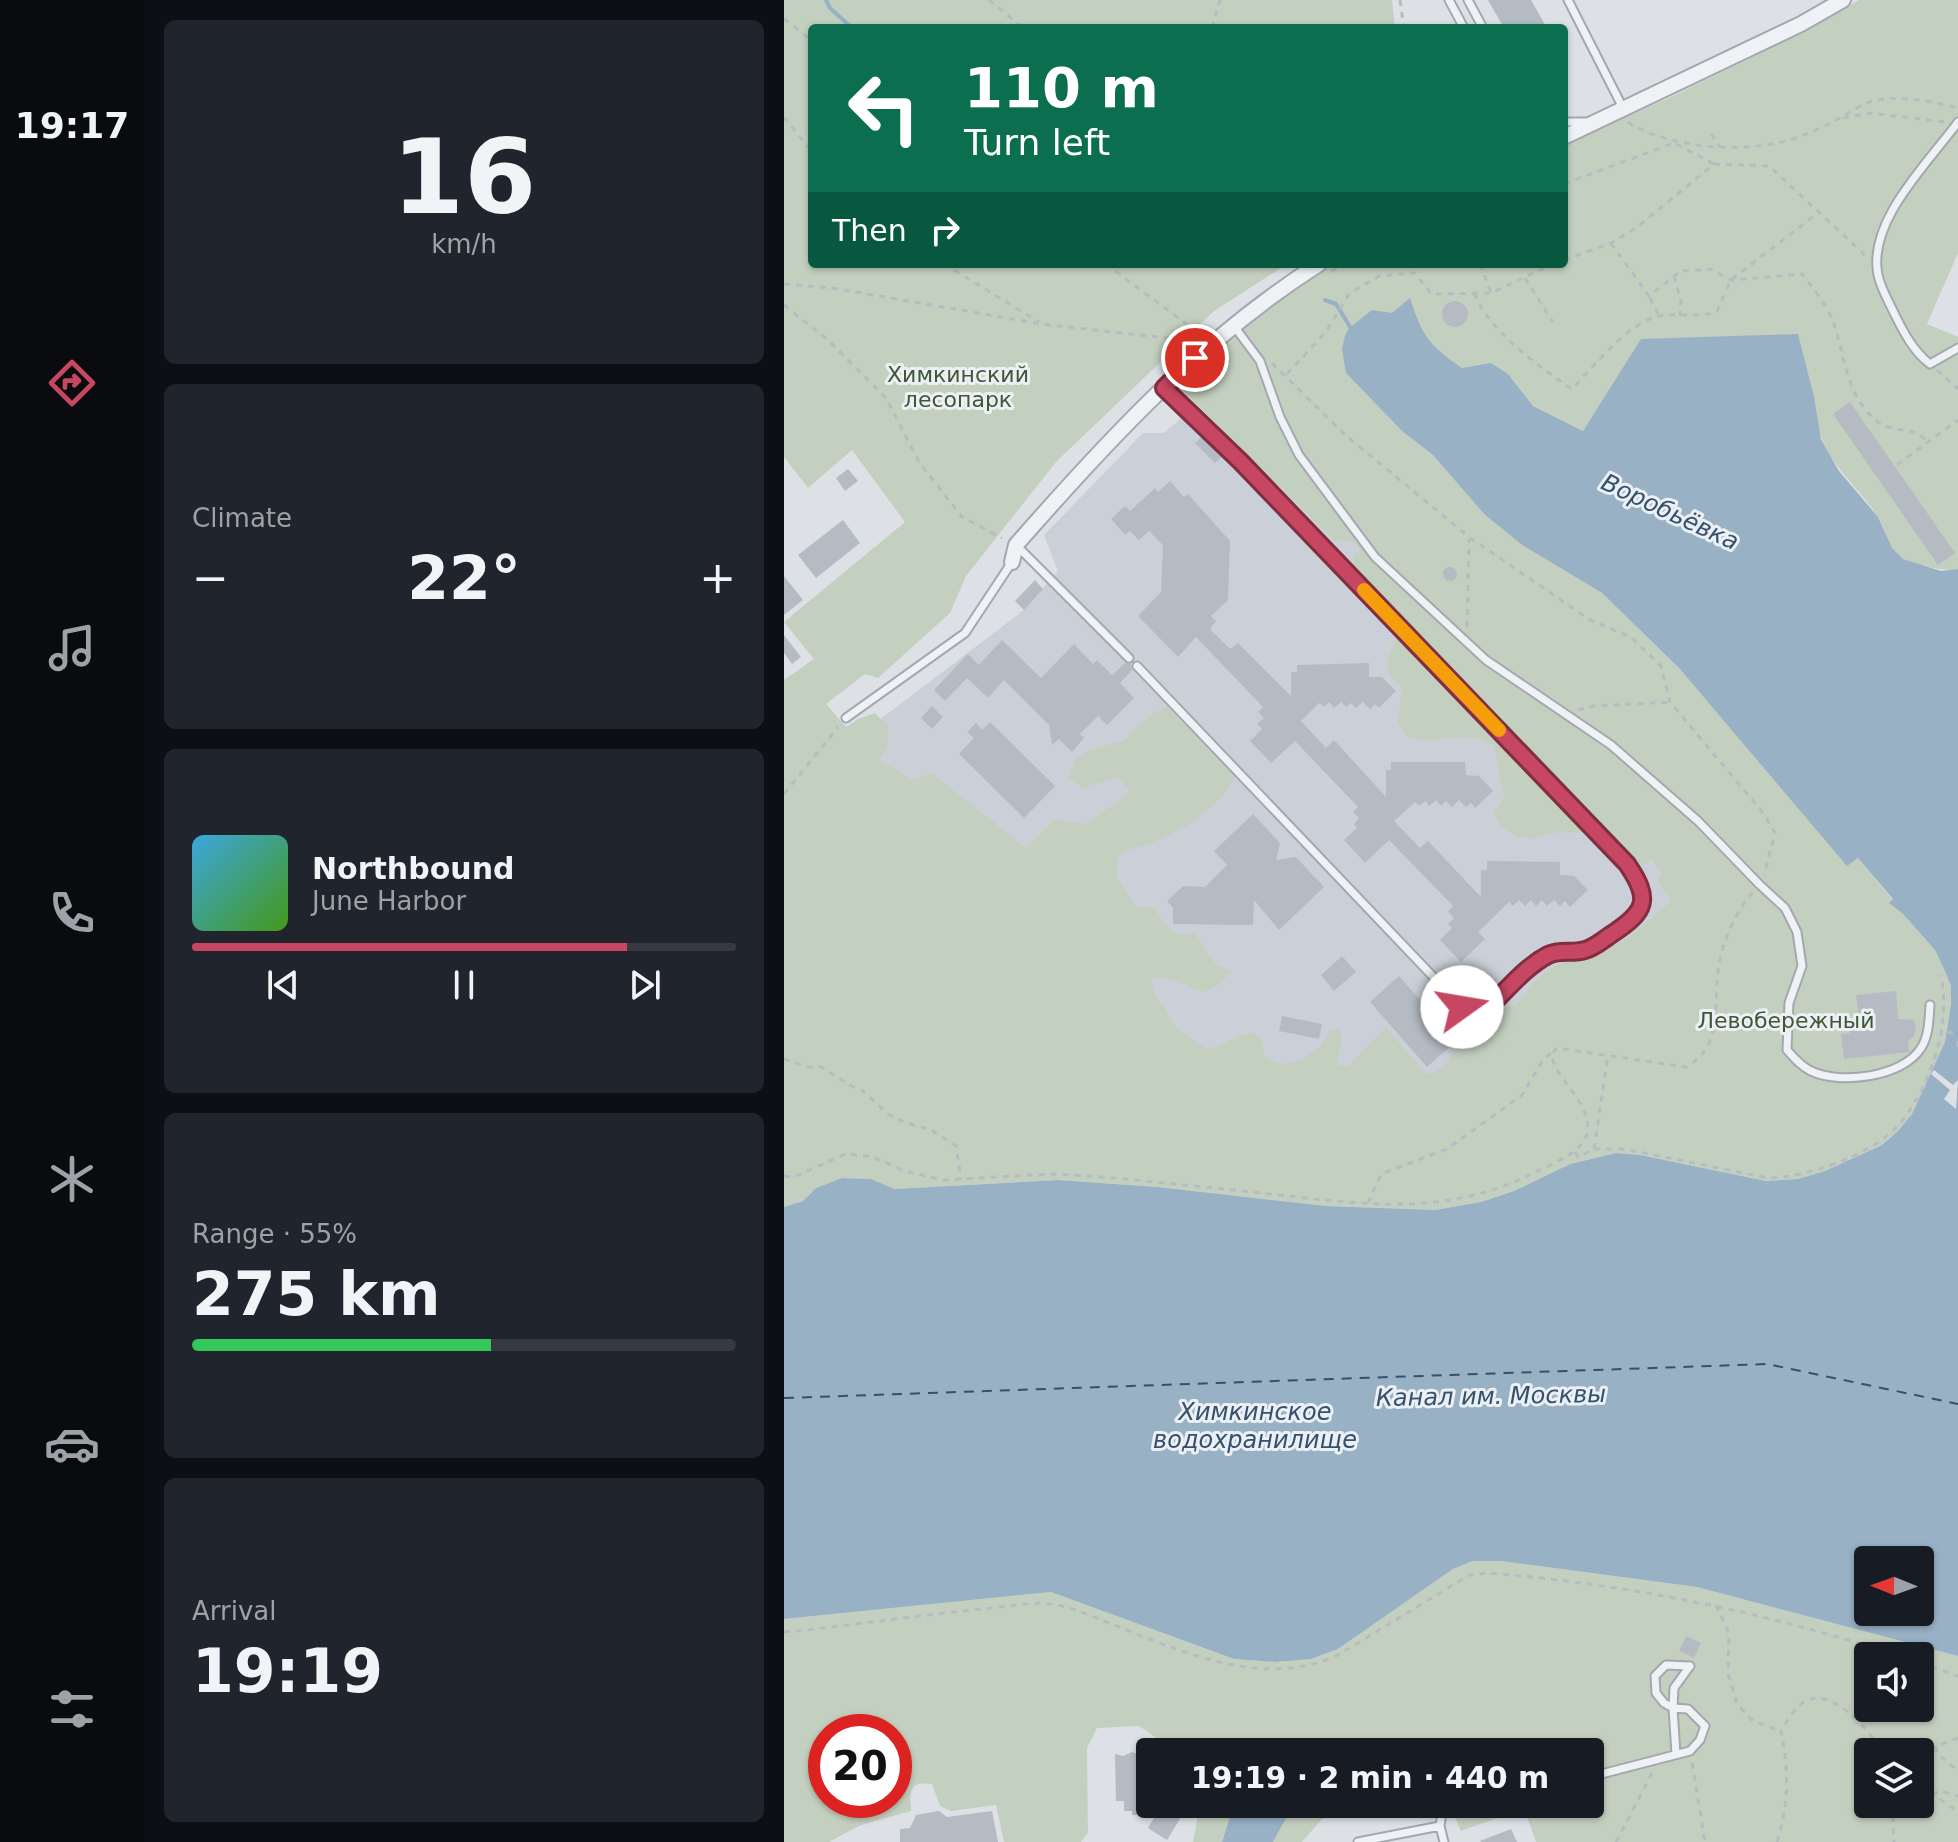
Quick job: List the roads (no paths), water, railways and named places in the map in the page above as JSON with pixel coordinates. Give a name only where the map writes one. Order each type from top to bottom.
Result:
[{"type":"street","points":[[1568,135],[1801,24],[1843,0]]},
{"type":"street","points":[[1012,562],[1016,545],[1087,464],[1210,343],[1232,325],[1322,268]]},
{"type":"lane","points":[[1449,0],[1462,24]]},
{"type":"lane","points":[[1468,0],[1481,24]]},
{"type":"lane","points":[[1568,0],[1620,110]]},
{"type":"lane","points":[[1568,122],[1595,122]]},
{"type":"lane","points":[[1958,123],[1892,210],[1883,229],[1877,264],[1878,277],[1904,333],[1921,357],[1930,364],[1958,348]]},
{"type":"lane","points":[[1232,325],[1260,361],[1280,417],[1299,455],[1375,557],[1486,660],[1611,745],[1698,821],[1785,908],[1797,932],[1802,966],[1789,1003],[1787,1050],[1806,1069],[1845,1079],[1903,1066],[1921,1049],[1928,1030],[1930,1005]]},
{"type":"lane","points":[[1137,666],[1462,1007],[1487,1009],[1540,959],[1553,952],[1586,950],[1639,912],[1643,899],[1641,884],[1627,864],[1241,462],[1164,388]]},
{"type":"lane","points":[[1016,545],[1129,658]]},
{"type":"lane","points":[[846,718],[965,633],[1012,562]]},
{"type":"lane","points":[[1604,1773],[1690,1751],[1700,1740],[1705,1726],[1688,1709],[1673,1708],[1656,1693],[1655,1676],[1666,1665],[1690,1666],[1674,1688],[1673,1708],[1676,1754]]},
{"type":"lane","points":[[1441,1818],[1444,1842]]},
{"type":"lane","points":[[1358,1842],[1440,1826]]},
{"type":"water","name":"Химкинское водохранилище","points":[[1410,298],[1428,339],[1451,360],[1462,368],[1491,363],[1508,374],[1533,406],[1583,431],[1641,339],[1798,334],[1821,439],[1839,471],[1878,517],[1892,548],[1903,559],[1941,571],[1958,569],[1958,1656],[1934,1650],[1934,1642],[1905,1642],[1697,1587],[1501,1561],[1473,1561],[1453,1569],[1338,1649],[1311,1659],[1276,1662],[1234,1659],[1051,1592],[784,1619],[784,1207],[803,1201],[816,1188],[842,1178],[871,1179],[895,1189],[1058,1180],[1158,1187],[1326,1206],[1435,1210],[1481,1202],[1514,1191],[1570,1164],[1616,1153],[1640,1155],[1766,1181],[1798,1179],[1825,1171],[1882,1145],[1898,1131],[1912,1114],[1945,1042],[1951,986],[1935,950],[1889,903],[1893,899],[1858,858],[1847,866],[1679,668],[1602,593],[1522,545],[1484,514],[1433,455],[1402,431],[1346,373],[1342,349],[1345,336],[1349,328],[1372,310],[1392,313]]},
{"type":"water","points":[[1230,1818],[1286,1818],[1273,1842],[1222,1842]]},
{"type":"waterway","name":"Воробьёвка","points":[[826,0],[848,24]]},
{"type":"waterway","name":"Воробьёвка","points":[[1325,300],[1336,304],[1352,330]]},
{"type":"park label","name":"Химкинский лесопарк","points":[[958,386]]},
{"type":"park label","name":"Левобережный","points":[[1786,1020]]},
{"type":"water label","name":"Канал им. Москвы","points":[[1491,1396]]}]
